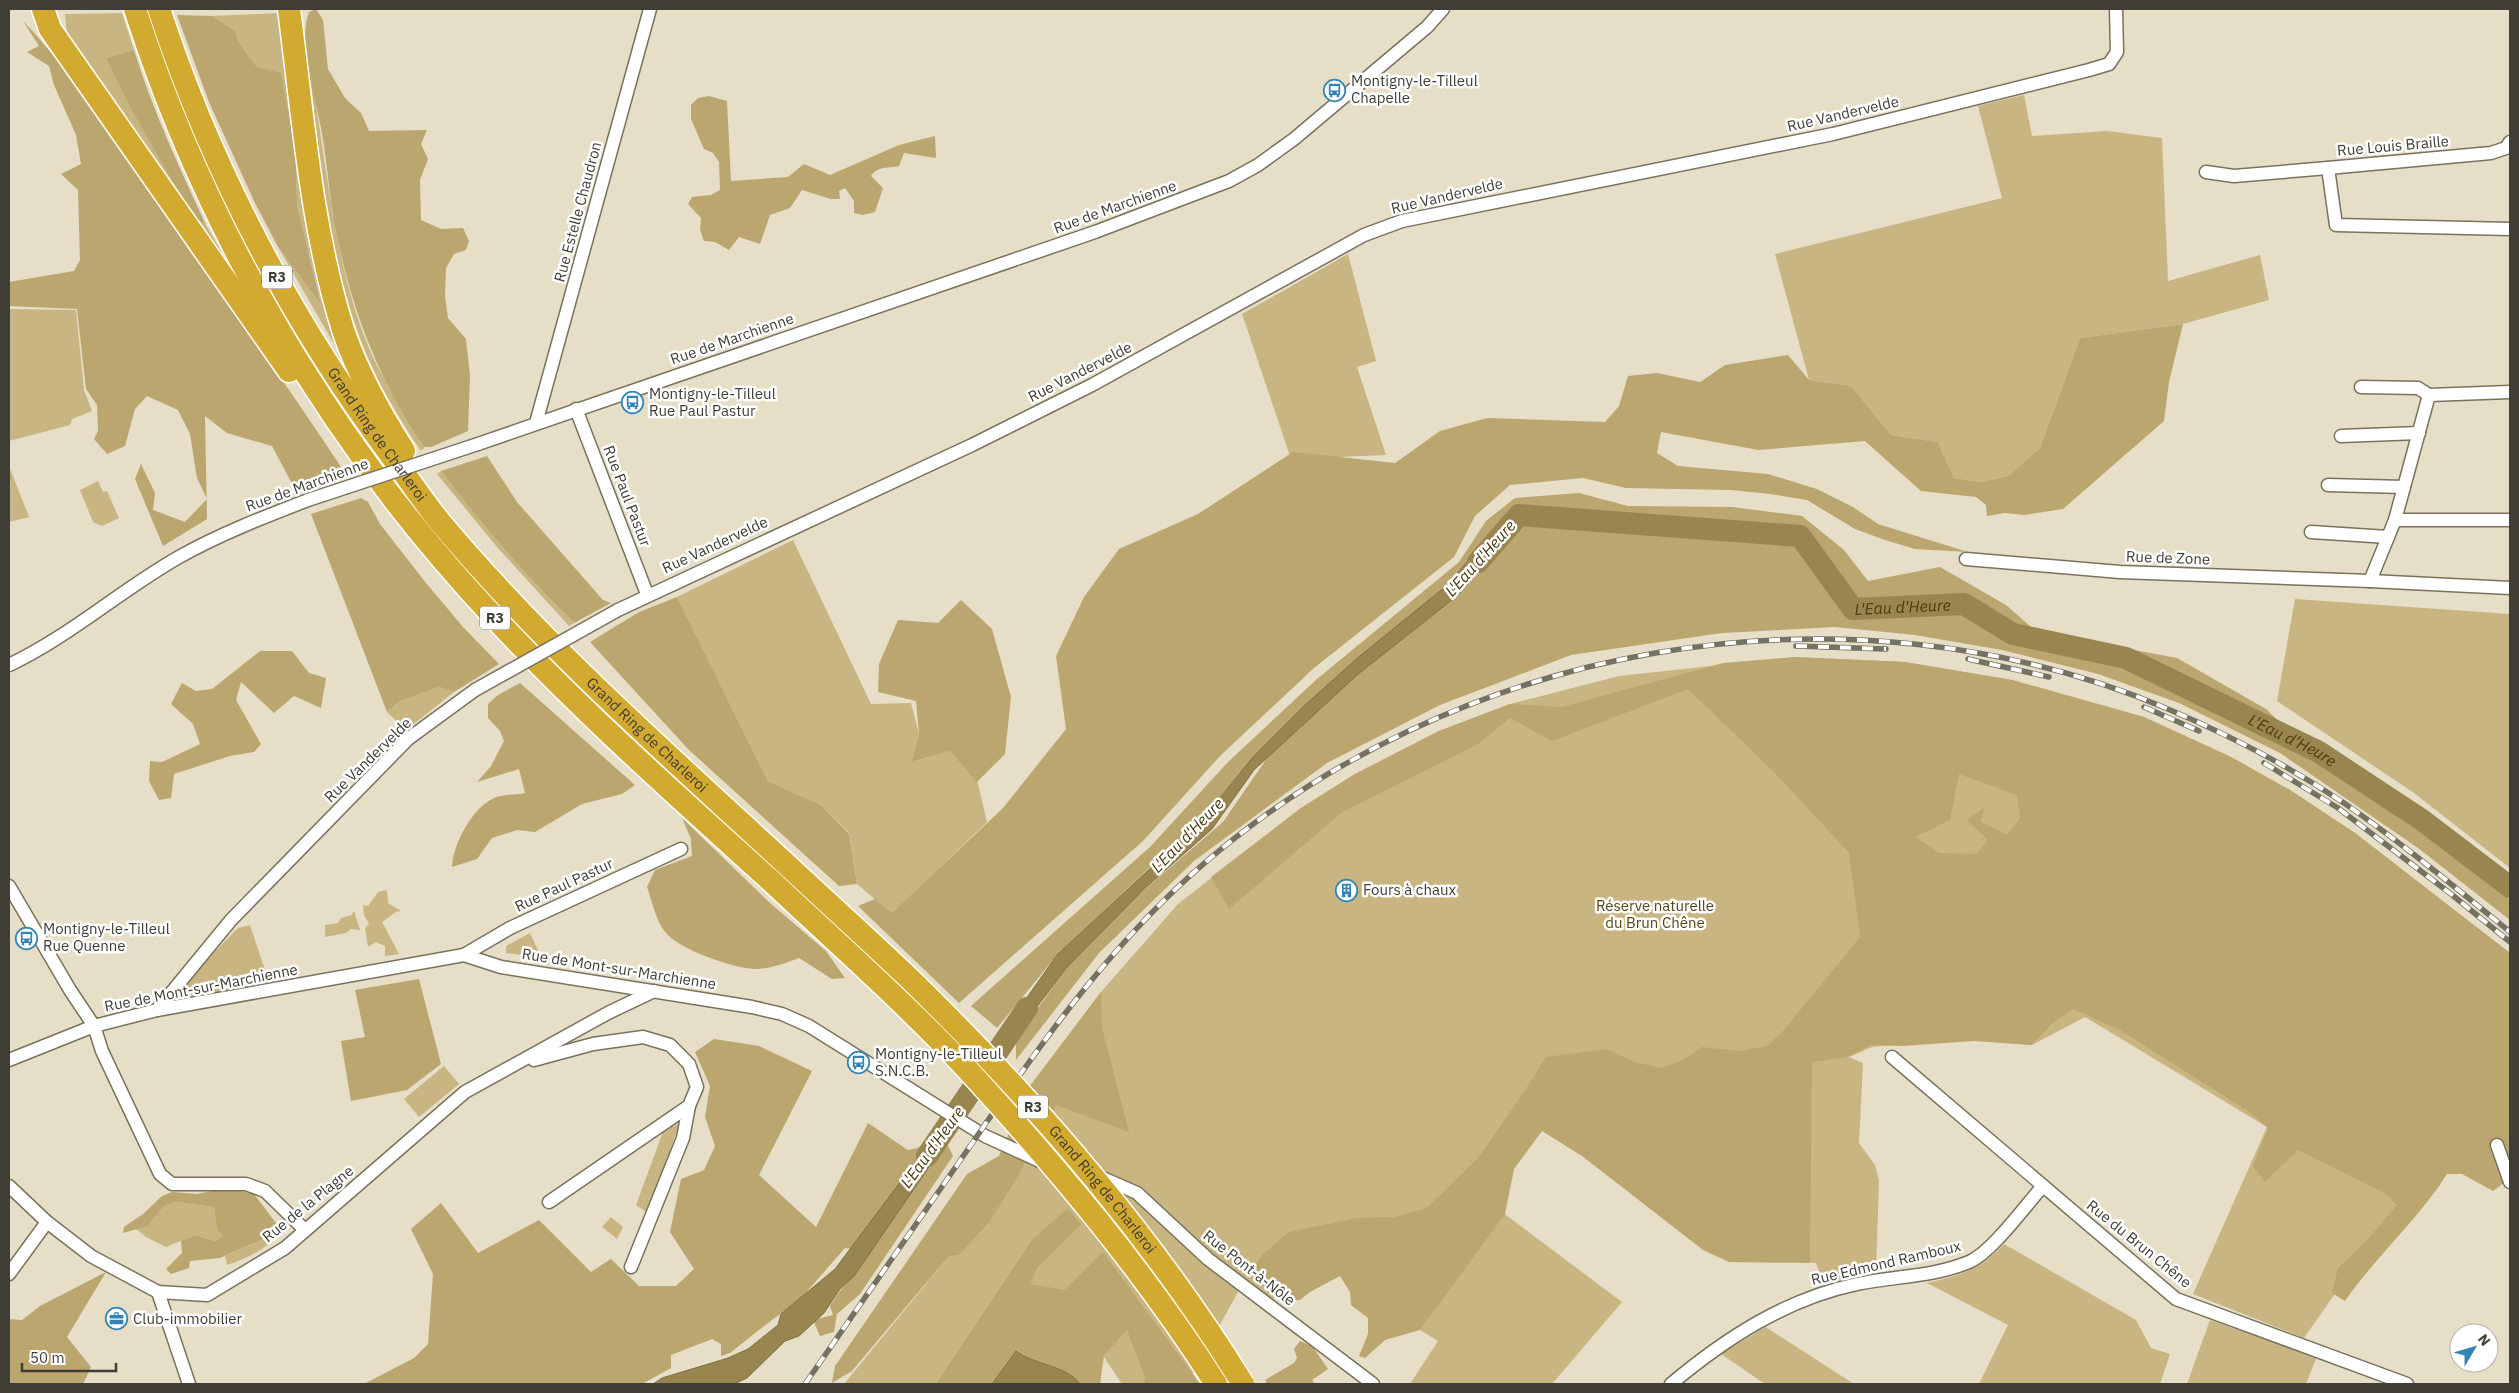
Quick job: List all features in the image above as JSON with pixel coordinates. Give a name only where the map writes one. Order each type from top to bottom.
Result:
[{"type":"highway","points":[[43,9],[50,29],[312,406],[343,430]]},
{"type":"highway","name":"Grand Ring de Charleroi","points":[[135,9],[151,60],[191,157],[236,254],[288,345],[343,430],[421,533],[490,613],[572,698],[770,880],[965,1067],[1102,1224],[1164,1307],[1216,1384]]},
{"type":"highway","name":"Grand Ring de Charleroi","points":[[159,9],[174,55],[212,148],[258,243],[308,333],[365,420],[439,520],[508,598],[591,682],[909,978],[981,1050],[1050,1126],[1119,1207],[1182,1293],[1243,1384]]},
{"type":"highway","points":[[289,9],[316,212],[326,268],[345,334],[390,430],[423,482],[439,520]]},
{"type":"street","name":"Rue Estelle Chaudron","points":[[536,423],[650,9]]},
{"type":"street","name":"Rue de Marchienne","points":[[9,665],[43,647],[178,558],[248,523],[308,500],[478,444],[1095,232],[1229,181],[1294,139],[1427,27],[1443,9]]},
{"type":"street","name":"Rue Vandervelde","points":[[157,1010],[231,920],[401,746],[476,690],[647,594],[963,449],[1092,385],[1364,235],[1412,219],[1833,134],[2090,70],[2109,64],[2117,52],[2116,9]]},
{"type":"street","name":"Rue Louis Braille","points":[[2510,142],[2506,148],[2491,153],[2328,168],[2336,225],[2510,229]]},
{"type":"street","points":[[2206,172],[2234,176],[2328,168]]},
{"type":"street","points":[[2361,387],[2418,388],[2430,395],[2510,392]]},
{"type":"street","points":[[2370,580],[2395,520],[2430,395]]},
{"type":"street","name":"Rue Paul Pastur","points":[[576,409],[647,594]]},
{"type":"street","points":[[2341,436],[2419,433]]},
{"type":"street","points":[[2328,485],[2404,487]]},
{"type":"street","points":[[2395,520],[2510,520]]},
{"type":"street","points":[[2311,532],[2388,537]]},
{"type":"street","name":"Rue de Zone","points":[[1966,559],[2120,572],[2370,580],[2510,588]]},
{"type":"street","name":"Rue Paul Pastur","points":[[464,955],[510,928],[681,849]]},
{"type":"street","points":[[9,886],[70,990],[94,1026],[102,1051],[160,1174],[172,1184],[246,1184],[265,1191],[305,1230]]},
{"type":"street","name":"Rue de Mont-sur-Marchienne","points":[[9,1060],[94,1026],[157,1010],[464,955],[501,966],[719,1001],[782,1014],[833,1040],[985,1136],[1044,1163],[1105,1179]]},
{"type":"street","name":"Rue de la Plagne","points":[[9,1186],[47,1222],[91,1256],[158,1292],[207,1295],[284,1248],[465,1092],[608,1013],[654,991]]},
{"type":"street","name":"Rue de la Plagne","points":[[515,1066],[593,1044],[643,1037],[670,1045],[689,1064],[696,1087],[689,1106],[684,1138],[631,1267]]},
{"type":"street","name":"Rue du Brun Chêne","points":[[1892,1057],[2176,1299],[2407,1384]]},
{"type":"street","points":[[550,1202],[689,1106]]},
{"type":"street","points":[[2497,1145],[2510,1182]]},
{"type":"street","name":"Rue Pont-à-Nôle","points":[[1105,1179],[1137,1192],[1208,1259],[1373,1384]]},
{"type":"street","name":"Rue Edmond Ramboux","points":[[1671,1384],[1703,1357],[1755,1323],[1806,1298],[1859,1284],[1931,1273],[1970,1262],[1990,1246],[2043,1186]]},
{"type":"street","points":[[9,1274],[47,1222]]},
{"type":"street","points":[[158,1292],[189,1384]]},
{"type":"green space","points":[[122,13],[134,50],[106,58],[193,217],[206,225],[233,271],[228,270],[67,35],[65,14]]},
{"type":"green space","points":[[280,13],[360,389],[277,245],[321,302],[297,204],[296,155],[257,67],[238,41],[236,31],[212,16]]},
{"type":"green space","points":[[309,65],[333,212],[348,286],[372,355],[402,413],[425,447],[421,451],[396,412],[373,370],[361,341],[340,274],[326,204]]},
{"type":"green space","points":[[2024,95],[2032,136],[2107,131],[2162,138],[2168,281],[2260,255],[2269,300],[2183,324],[2080,338],[2040,448],[2008,476],[1980,482],[1954,478],[1938,442],[1891,435],[1851,386],[1809,380],[1775,254],[2002,198],[1978,106]]},
{"type":"green space","points":[[1348,254],[1376,361],[1357,367],[1386,455],[1291,459],[1242,314]]},
{"type":"green space","points":[[9,309],[76,310],[84,390],[92,411],[72,419],[70,425],[9,441]]},
{"type":"green space","points":[[9,466],[29,517],[9,522]]},
{"type":"green space","points":[[441,471],[504,549],[574,623],[569,626],[497,547],[437,474]]},
{"type":"green space","points":[[98,481],[103,492],[107,491],[119,518],[102,526],[93,522],[80,490]]},
{"type":"green space","points":[[793,540],[871,704],[911,703],[919,734],[911,762],[950,751],[977,780],[987,822],[892,914],[857,884],[849,833],[821,805],[768,781],[677,597]]},
{"type":"green space","points":[[2295,599],[2510,614],[2510,868],[2414,793],[2277,701]]},
{"type":"green space","name":"Réserve naturelle du Brun Chêne","points":[[1795,657],[1905,662],[2012,680],[2144,717],[2231,757],[2290,790],[2355,833],[2510,953],[2458,1158],[2365,1251],[2304,1338],[2193,1294],[2267,1127],[2085,1017],[2032,1045],[1973,1040],[1904,1044],[1872,1047],[1849,1057],[1863,1063],[1859,1143],[1875,1165],[1879,1181],[1876,1272],[1823,1284],[1816,1263],[1810,1263],[1810,1258],[1541,1126],[1487,1188],[1506,1215],[1622,1302],[1552,1384],[1410,1384],[1438,1341],[1420,1330],[1450,1287],[1337,1261],[1266,1303],[1242,1285],[1187,1384],[1122,1384],[1104,1357],[1100,1384],[1080,1384],[1075,1377],[1016,1351],[992,1384],[844,1384],[948,1257],[959,1255],[1053,1110],[1030,1086],[1101,992],[1178,904],[1301,808],[1355,774],[1439,731],[1510,704],[1619,676]]},
{"type":"green space","points":[[439,687],[454,692],[406,730],[387,712],[398,702]]},
{"type":"green space","points":[[387,890],[388,903],[401,911],[396,912],[382,922],[399,954],[385,956],[385,946],[376,942],[368,947],[365,928],[369,924],[364,915],[363,905],[368,906],[378,892]]},
{"type":"green space","points":[[354,911],[360,930],[351,929],[346,933],[325,937],[325,925],[338,923],[341,918],[351,915]]},
{"type":"green space","points":[[250,925],[270,985],[196,998],[189,993],[186,990],[185,982],[238,928]]},
{"type":"green space","points":[[530,933],[541,957],[506,953],[506,946]]},
{"type":"green space","points":[[444,1066],[459,1084],[419,1117],[404,1099]]},
{"type":"green space","points":[[679,1124],[649,1214],[636,1205],[664,1129]]},
{"type":"green space","points":[[176,1202],[214,1207],[217,1230],[223,1236],[215,1241],[195,1235],[166,1247],[146,1237],[136,1229],[148,1226],[164,1206]]},
{"type":"green space","points":[[611,1217],[623,1227],[617,1239],[602,1227]]},
{"type":"green space","points":[[282,1231],[257,1252],[227,1265],[225,1256]]},
{"type":"green space","points":[[2004,1244],[2136,1320],[2151,1348],[2170,1354],[2160,1384],[1979,1384],[2008,1325],[1927,1283],[1960,1274],[1978,1266]]},
{"type":"green space","points":[[2210,1320],[2316,1359],[2306,1384],[2187,1384]]},
{"type":"green space","points":[[1766,1327],[1854,1384],[1765,1384],[1721,1354]]},
{"type":"shaded area","points":[[316,9],[323,20],[328,69],[345,98],[361,113],[369,131],[427,130],[421,144],[428,159],[420,180],[421,220],[441,229],[463,228],[469,241],[466,250],[454,254],[446,268],[445,296],[448,318],[466,339],[470,375],[468,431],[431,447],[425,447],[415,434],[381,372],[364,332],[350,290],[335,226],[321,128],[306,54],[306,25],[309,12]]},
{"type":"shaded area","points":[[177,15],[212,16],[236,31],[238,41],[257,67],[281,73],[296,155],[297,204],[321,304],[277,245],[255,203],[209,102]]},
{"type":"shaded area","points":[[23,21],[42,41],[93,107],[347,476],[297,493],[272,446],[227,433],[205,416],[207,498],[197,478],[190,434],[178,410],[147,396],[135,409],[125,446],[107,454],[94,439],[98,431],[97,405],[86,389],[77,309],[9,306],[9,282],[74,271],[80,260],[78,190],[61,174],[81,164],[76,135],[54,85],[49,66],[27,52],[39,46]]},
{"type":"shaded area","points":[[134,50],[158,117],[206,225],[193,217],[132,110],[106,58]]},
{"type":"shaded area","points":[[709,96],[727,101],[731,181],[788,177],[804,164],[830,175],[899,145],[935,136],[936,158],[904,153],[899,166],[877,170],[871,176],[883,188],[875,212],[863,215],[854,213],[854,201],[845,188],[839,191],[840,199],[831,199],[802,190],[790,208],[770,215],[760,244],[739,237],[729,250],[715,242],[704,241],[700,230],[701,218],[688,204],[692,197],[711,195],[720,190],[719,162],[713,153],[704,149],[691,119],[691,105],[698,98]]},
{"type":"shaded area","points":[[2183,324],[2169,382],[2164,421],[2063,509],[2024,515],[2005,513],[1987,516],[1986,505],[1976,497],[1921,491],[1865,441],[1758,450],[1661,432],[1657,453],[1678,466],[1768,474],[1817,489],[1853,507],[1878,524],[1968,552],[1915,549],[1855,529],[1807,500],[1770,494],[1731,490],[1626,488],[1583,478],[1510,485],[1475,516],[1454,557],[1314,668],[1220,756],[1143,841],[959,1003],[858,906],[875,899],[892,913],[1003,808],[1066,729],[1056,656],[1084,597],[1119,549],[1198,514],[1293,452],[1395,463],[1440,431],[1487,418],[1605,422],[1619,406],[1628,376],[1657,373],[1700,382],[1725,365],[1788,355],[1809,380],[1851,386],[1891,435],[1938,442],[1954,478],[1980,482],[2008,476],[2040,448],[2080,338]]},
{"type":"shaded area","points":[[487,456],[517,502],[603,600],[611,603],[574,623],[504,549],[441,471]]},
{"type":"shaded area","points":[[141,464],[155,493],[153,510],[185,522],[207,499],[207,519],[163,546],[135,479]]},
{"type":"shaded area","points":[[1579,493],[1628,506],[1733,507],[1802,516],[1844,550],[1868,581],[1940,567],[2006,605],[2037,632],[2177,658],[2266,709],[2327,768],[2471,867],[2510,900],[2510,920],[2418,848],[2280,753],[2179,703],[2098,674],[2002,650],[1915,635],[1835,627],[1722,633],[1571,655],[1440,705],[1327,763],[1194,861],[1099,953],[1016,1060],[1016,1039],[1067,967],[1123,908],[1223,822],[1292,722],[1249,760],[1209,811],[1057,955],[997,1028],[971,1006],[1150,847],[1228,762],[1317,679],[1459,562],[1486,521],[1515,498]]},
{"type":"shaded area","points":[[361,498],[368,502],[380,524],[426,583],[463,627],[499,664],[454,692],[439,687],[398,702],[387,712],[311,514]]},
{"type":"shaded area","points":[[677,597],[768,781],[821,805],[849,834],[857,884],[839,886],[689,750],[590,642],[639,612]]},
{"type":"shaded area","points":[[961,600],[992,629],[1011,697],[1005,754],[977,782],[950,751],[911,762],[919,734],[916,701],[878,692],[879,664],[898,620],[938,623]]},
{"type":"shaded area","points":[[260,651],[292,651],[309,673],[326,678],[321,708],[294,696],[274,713],[241,682],[236,700],[261,744],[254,752],[230,756],[174,774],[171,798],[159,800],[149,781],[150,761],[162,762],[200,744],[193,724],[171,704],[182,683],[196,691],[212,689]]},
{"type":"shaded area","points":[[1795,657],[1905,662],[2012,680],[2144,717],[2231,757],[2290,790],[2355,833],[2510,953],[2510,1161],[2497,1159],[2504,1183],[2493,1191],[2462,1174],[2447,1174],[2436,1191],[2345,1301],[2332,1293],[2338,1268],[2367,1240],[2397,1205],[2385,1193],[2298,1150],[2265,1182],[2253,1166],[2268,1128],[2251,1113],[2120,1030],[2073,1009],[2053,1023],[2031,1045],[1974,1041],[1903,1046],[1871,1045],[1847,1057],[1812,1062],[1810,1263],[1729,1262],[1703,1250],[1582,1156],[1542,1131],[1514,1169],[1505,1214],[1420,1330],[1385,1340],[1365,1358],[1359,1356],[1368,1334],[1368,1318],[1351,1305],[1350,1292],[1340,1276],[1310,1292],[1300,1300],[1286,1301],[1264,1281],[1252,1278],[1255,1266],[1263,1254],[1289,1232],[1356,1218],[1395,1217],[1427,1208],[1478,1158],[1546,1057],[1607,1049],[1634,1062],[1662,1068],[1683,1060],[1702,1047],[1740,1051],[1767,1046],[1784,1030],[1860,937],[1849,853],[1775,773],[1688,689],[1552,741],[1510,718],[1478,744],[1341,813],[1229,909],[1211,877],[1301,808],[1355,774],[1439,731],[1510,704],[1562,707],[1723,663]],"holes":[[[1959,774],[2017,795],[2020,818],[2007,835],[1981,822],[1984,808],[1967,820],[1988,840],[1976,854],[1939,853],[1915,837],[1950,820]]]},
{"type":"shaded area","points":[[520,683],[635,785],[622,794],[582,804],[535,832],[517,830],[492,838],[477,859],[452,867],[460,838],[471,818],[478,810],[494,798],[525,793],[519,769],[477,782],[491,766],[504,741],[500,731],[488,718],[488,704],[498,695]]},
{"type":"shaded area","points":[[682,818],[770,903],[826,951],[845,978],[832,979],[799,958],[779,965],[758,969],[725,963],[686,948],[669,936],[661,926],[647,887],[655,870],[692,856],[691,839]]},
{"type":"shaded area","points":[[419,979],[441,1064],[407,1090],[351,1101],[341,1041],[365,1037],[355,990]]},
{"type":"shaded area","points":[[1101,992],[1102,1028],[1129,1132],[1056,1105],[1015,1181],[990,1221],[959,1255],[948,1257],[852,1371],[832,1383],[835,1366],[967,1174],[999,1156],[1030,1086]]},
{"type":"shaded area","points":[[714,1039],[759,1046],[812,1071],[759,1175],[816,1227],[868,1123],[908,1150],[918,1148],[940,1129],[953,1156],[860,1294],[837,1314],[834,1332],[820,1336],[813,1320],[833,1315],[830,1306],[869,1251],[845,1248],[796,1304],[773,1319],[730,1353],[721,1356],[721,1344],[712,1339],[671,1355],[671,1368],[642,1384],[364,1384],[414,1358],[428,1344],[433,1274],[411,1229],[441,1203],[478,1253],[539,1220],[591,1272],[611,1259],[639,1286],[676,1286],[694,1269],[670,1232],[681,1179],[704,1170],[715,1146],[705,1117],[710,1086],[695,1052]]},
{"type":"shaded area","points":[[227,1188],[254,1194],[282,1231],[220,1258],[190,1261],[189,1268],[171,1274],[166,1269],[182,1253],[181,1241],[195,1235],[215,1241],[223,1236],[217,1230],[214,1207],[176,1202],[164,1206],[148,1226],[123,1233],[124,1227],[143,1214],[162,1196],[172,1192],[197,1194]]},
{"type":"shaded area","points":[[1068,1208],[1081,1224],[1037,1268],[1030,1284],[1065,1290],[1103,1252],[1200,1384],[1144,1384],[1145,1377],[1127,1330],[1103,1356],[1100,1384],[1080,1384],[1067,1373],[1023,1356],[1016,1351],[992,1384],[936,1384],[1032,1240]]},
{"type":"shaded area","points":[[106,1272],[67,1337],[91,1367],[83,1384],[9,1384],[9,1319],[22,1320],[40,1306]]},
{"type":"shaded area","points":[[1300,1341],[1312,1346],[1328,1369],[1312,1380],[1315,1384],[1267,1384],[1265,1380],[1294,1363],[1297,1358],[1294,1349]]},
{"type":"water","points":[[1492,534],[1504,543],[1458,595],[1357,675],[1254,770],[1212,829],[1143,890],[1067,967],[1015,1036],[1004,1030],[1057,955],[1203,819],[1250,760],[1304,706],[1361,655],[1445,587]]},
{"type":"water","points":[[941,1128],[951,1135],[854,1276],[840,1289],[824,1313],[799,1336],[785,1341],[747,1378],[734,1384],[653,1384],[662,1378],[728,1358],[748,1349],[778,1325],[781,1314],[835,1269]]},
{"type":"water","points":[[1016,1351],[1023,1356],[1067,1373],[1080,1384],[992,1384]]},
{"type":"waterway","name":"L'Eau d'Heure","points":[[1478,562],[1519,515],[1800,536],[1853,609],[1964,604],[2013,634],[2126,658],[2319,752],[2422,820],[2510,887]]},
{"type":"waterway","name":"L'Eau d'Heure","points":[[927,1156],[1027,1008]]},
{"type":"railway","points":[[805,1384],[1048,1036],[1102,968],[1160,904],[1192,874],[1296,794],[1409,731],[1530,683],[1657,653],[1786,640],[1916,644],[2044,667],[2168,709],[2214,729],[2280,764],[2323,789],[2366,818],[2510,932]]},
{"type":"railway","points":[[1796,646],[1886,649]]},
{"type":"railway","points":[[1968,659],[2049,677]]},
{"type":"railway","points":[[2144,707],[2199,731]]},
{"type":"railway","points":[[2264,763],[2338,808],[2451,894],[2510,942]]},
{"type":"place","name":"Montigny-le-Tilleul Chapelle","points":[[1335,90]]},
{"type":"place","name":"Montigny-le-Tilleul Rue Paul Pastur","points":[[633,403]]},
{"type":"place","name":"Fours à chaux","points":[[1347,890]]},
{"type":"place","name":"Montigny-le-Tilleul Rue Quenne","points":[[27,938]]},
{"type":"place","name":"Montigny-le-Tilleul S.N.C.B.","points":[[859,1063]]},
{"type":"place","name":"Club-immobilier","points":[[117,1319]]}]
